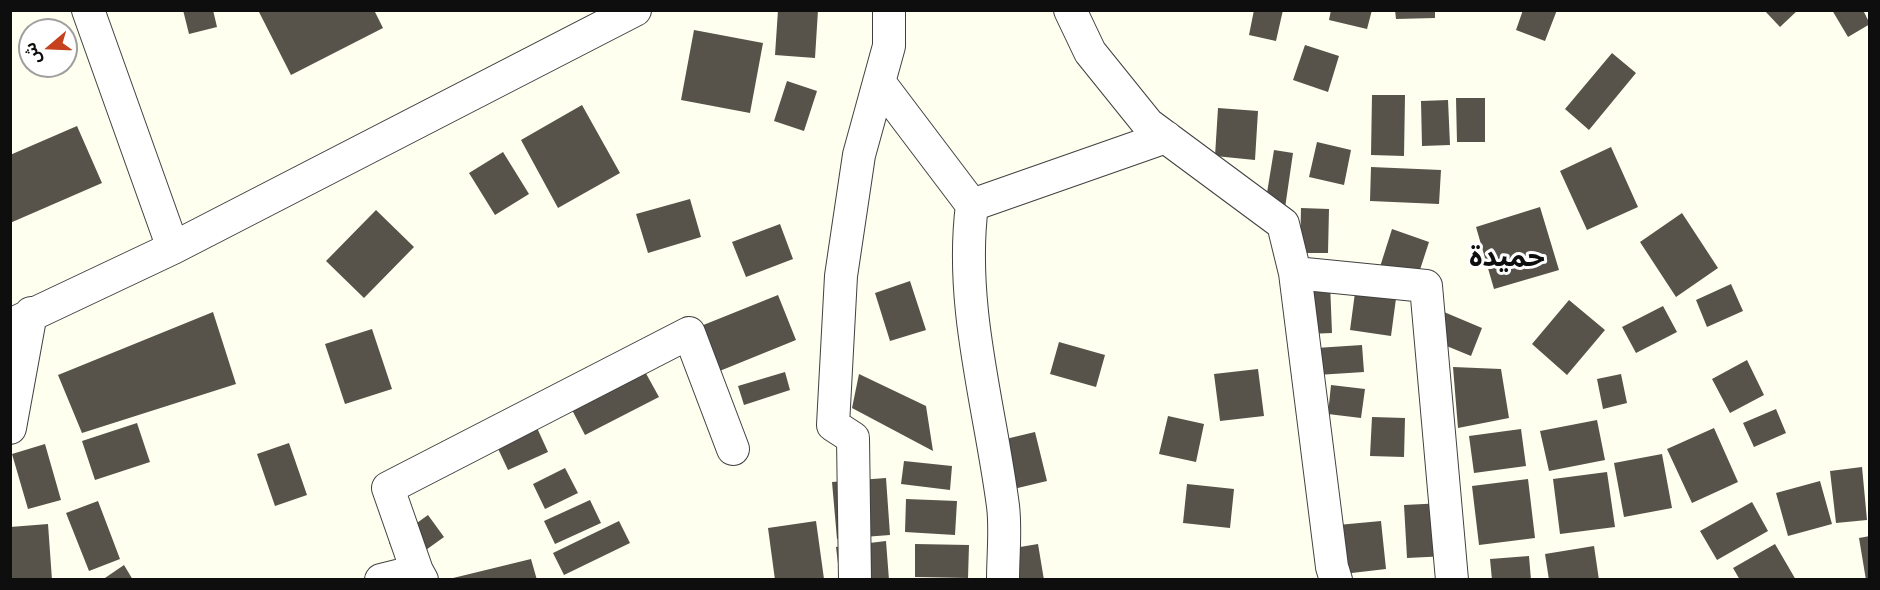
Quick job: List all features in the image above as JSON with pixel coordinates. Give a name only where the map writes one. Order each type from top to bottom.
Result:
[{"type":"street","points":[[88,10],[173,248]]},
{"type":"street","points":[[10,429],[21,319],[173,248],[635,10]]},
{"type":"street","points":[[855,579],[853,438],[833,425],[841,276],[859,155],[889,46],[889,10]]},
{"type":"street","points":[[1070,10],[1090,52],[1148,124],[1283,224],[1295,273],[1332,567],[1336,579]]},
{"type":"street","points":[[879,82],[972,205],[967,245],[972,315],[1003,508],[1003,579]]},
{"type":"street","points":[[972,205],[1166,137]]},
{"type":"street","points":[[1295,273],[1426,286],[1452,579]]},
{"type":"street","points":[[381,579],[420,575],[388,488],[689,333],[733,448]]},
{"type":"building","points":[[183,10],[213,10],[217,27],[189,34]]},
{"type":"building","points":[[258,10],[374,10],[383,28],[291,75]]},
{"type":"building","points":[[778,10],[818,10],[815,58],[775,55]]},
{"type":"building","points":[[1254,10],[1283,10],[1276,41],[1249,35]]},
{"type":"building","points":[[1331,10],[1372,10],[1367,29],[1329,20]]},
{"type":"building","points":[[1395,10],[1435,10],[1435,18],[1396,19]]},
{"type":"building","points":[[1523,10],[1557,10],[1545,41],[1516,30]]},
{"type":"building","points":[[1764,10],[1798,10],[1780,27]]},
{"type":"building","points":[[1832,10],[1863,10],[1870,24],[1848,37]]},
{"type":"building","points":[[694,30],[763,43],[750,113],[681,100]]},
{"type":"building","points":[[1305,45],[1339,56],[1328,92],[1293,80]]},
{"type":"building","points":[[1612,53],[1636,73],[1589,130],[1565,109]]},
{"type":"building","points":[[787,81],[817,91],[804,131],[774,121]]},
{"type":"building","points":[[1372,95],[1405,95],[1404,156],[1371,155]]},
{"type":"building","points":[[1456,98],[1485,98],[1485,142],[1457,142]]},
{"type":"building","points":[[1448,100],[1450,145],[1422,146],[1421,101]]},
{"type":"building","points":[[582,105],[620,173],[558,208],[521,140]]},
{"type":"building","points":[[1218,108],[1258,111],[1255,160],[1215,156]]},
{"type":"building","points":[[77,126],[102,183],[10,223],[10,155]]},
{"type":"building","points":[[1317,142],[1351,150],[1344,185],[1309,177]]},
{"type":"building","points":[[1611,147],[1638,207],[1587,230],[1560,171]]},
{"type":"building","points":[[1274,150],[1293,153],[1285,208],[1265,205]]},
{"type":"building","points":[[503,152],[529,194],[495,215],[469,173]]},
{"type":"building","points":[[1371,167],[1441,170],[1439,204],[1370,201]]},
{"type":"building","points":[[690,199],[701,237],[648,253],[636,214]]},
{"type":"building","points":[[1540,207],[1559,270],[1494,289],[1476,227]]},
{"type":"building","points":[[1301,208],[1329,209],[1328,253],[1300,253]]},
{"type":"building","points":[[376,210],[414,247],[364,298],[326,261]]},
{"type":"building","points":[[1682,213],[1718,268],[1676,297],[1640,242]]},
{"type":"building","points":[[780,224],[793,259],[746,277],[732,242]]},
{"type":"building","points":[[1392,229],[1429,242],[1416,282],[1379,270]]},
{"type":"building","points":[[910,281],[926,330],[890,341],[875,293]]},
{"type":"building","points":[[1305,283],[1330,283],[1332,333],[1307,334]]},
{"type":"building","points":[[1731,284],[1743,311],[1707,327],[1696,300]]},
{"type":"building","points":[[1356,285],[1397,291],[1391,336],[1350,330]]},
{"type":"building","points":[[778,295],[796,340],[695,381],[676,336]]},
{"type":"building","points":[[1569,300],[1605,330],[1567,375],[1532,344]]},
{"type":"building","points":[[1663,306],[1677,332],[1636,353],[1622,327]]},
{"type":"building","points":[[213,312],[236,384],[82,433],[58,375]]},
{"type":"building","points":[[1444,312],[1482,328],[1471,356],[1432,340]]},
{"type":"building","points":[[372,329],[392,389],[345,404],[325,344]]},
{"type":"building","points":[[1059,342],[1105,355],[1096,387],[1050,374]]},
{"type":"building","points":[[1362,345],[1364,372],[1317,375],[1316,348]]},
{"type":"building","points":[[1747,360],[1764,395],[1730,413],[1712,379]]},
{"type":"building","points":[[1453,367],[1501,369],[1509,418],[1458,428]]},
{"type":"building","points":[[643,368],[659,397],[585,435],[570,406]]},
{"type":"building","points":[[1258,369],[1264,416],[1220,421],[1214,374]]},
{"type":"building","points":[[785,372],[790,390],[744,405],[738,386]]},
{"type":"building","points":[[859,374],[926,406],[933,451],[852,408]]},
{"type":"building","points":[[1621,374],[1627,403],[1603,409],[1597,379]]},
{"type":"building","points":[[1331,385],[1365,389],[1361,418],[1328,414]]},
{"type":"building","points":[[1776,409],[1786,433],[1754,447],[1743,423]]},
{"type":"building","points":[[1168,416],[1204,424],[1196,462],[1159,454]]},
{"type":"building","points":[[1372,417],[1405,418],[1404,457],[1370,456]]},
{"type":"building","points":[[533,419],[548,452],[508,470],[493,438]]},
{"type":"building","points":[[1597,420],[1605,460],[1549,471],[1540,431]]},
{"type":"building","points":[[137,423],[150,462],[95,480],[82,441]]},
{"type":"building","points":[[1714,428],[1738,482],[1692,503],[1667,449]]},
{"type":"building","points":[[1521,429],[1526,466],[1474,473],[1469,436]]},
{"type":"building","points":[[1035,432],[1047,481],[1001,492],[989,443]]},
{"type":"building","points":[[289,443],[307,495],[275,506],[257,454]]},
{"type":"building","points":[[45,444],[61,500],[28,509],[12,454]]},
{"type":"building","points":[[1662,454],[1672,508],[1624,517],[1614,463]]},
{"type":"building","points":[[904,461],[952,466],[950,490],[901,484]]},
{"type":"building","points":[[1862,467],[1867,520],[1836,523],[1830,471]]},
{"type":"building","points":[[565,468],[578,493],[545,509],[533,484]]},
{"type":"building","points":[[1607,472],[1615,527],[1560,534],[1553,479]]},
{"type":"building","points":[[886,478],[890,535],[837,539],[832,482]]},
{"type":"building","points":[[1528,479],[1535,538],[1479,545],[1472,486]]},
{"type":"building","points":[[1820,481],[1832,524],[1788,536],[1776,493]]},
{"type":"building","points":[[1187,484],[1234,489],[1230,528],[1183,523]]},
{"type":"building","points":[[906,499],[957,501],[955,535],[905,532]]},
{"type":"building","points":[[590,500],[601,523],[555,544],[544,521]]},
{"type":"building","points":[[98,501],[120,559],[89,571],[66,513]]},
{"type":"building","points":[[1752,502],[1768,531],[1717,560],[1700,531]]},
{"type":"building","points":[[1444,503],[1447,556],[1407,558],[1404,505]]},
{"type":"building","points":[[428,515],[444,537],[405,565],[389,543]]},
{"type":"building","points":[[619,521],[630,543],[564,575],[553,553]]},
{"type":"building","points":[[816,521],[824,579],[775,580],[768,528]]},
{"type":"building","points":[[1381,521],[1386,569],[1343,574],[1338,525]]},
{"type":"building","points":[[48,524],[52,580],[10,580],[10,527]]},
{"type":"building","points":[[1870,536],[1870,580],[1866,580],[1859,538]]},
{"type":"building","points":[[886,541],[889,580],[840,580],[836,547]]},
{"type":"building","points":[[915,544],[969,545],[968,578],[915,577]]},
{"type":"building","points":[[1038,544],[1044,580],[994,580],[990,552]]},
{"type":"building","points":[[1775,544],[1796,580],[1740,580],[1733,568]]},
{"type":"building","points":[[1594,546],[1599,580],[1549,580],[1545,554]]},
{"type":"building","points":[[1529,556],[1531,580],[1492,580],[1490,559]]},
{"type":"building","points":[[531,559],[537,580],[449,580],[449,579]]},
{"type":"building","points":[[124,565],[133,580],[102,580]]},
{"type":"district","name":"حميدة","points":[[1507,258]]}]
